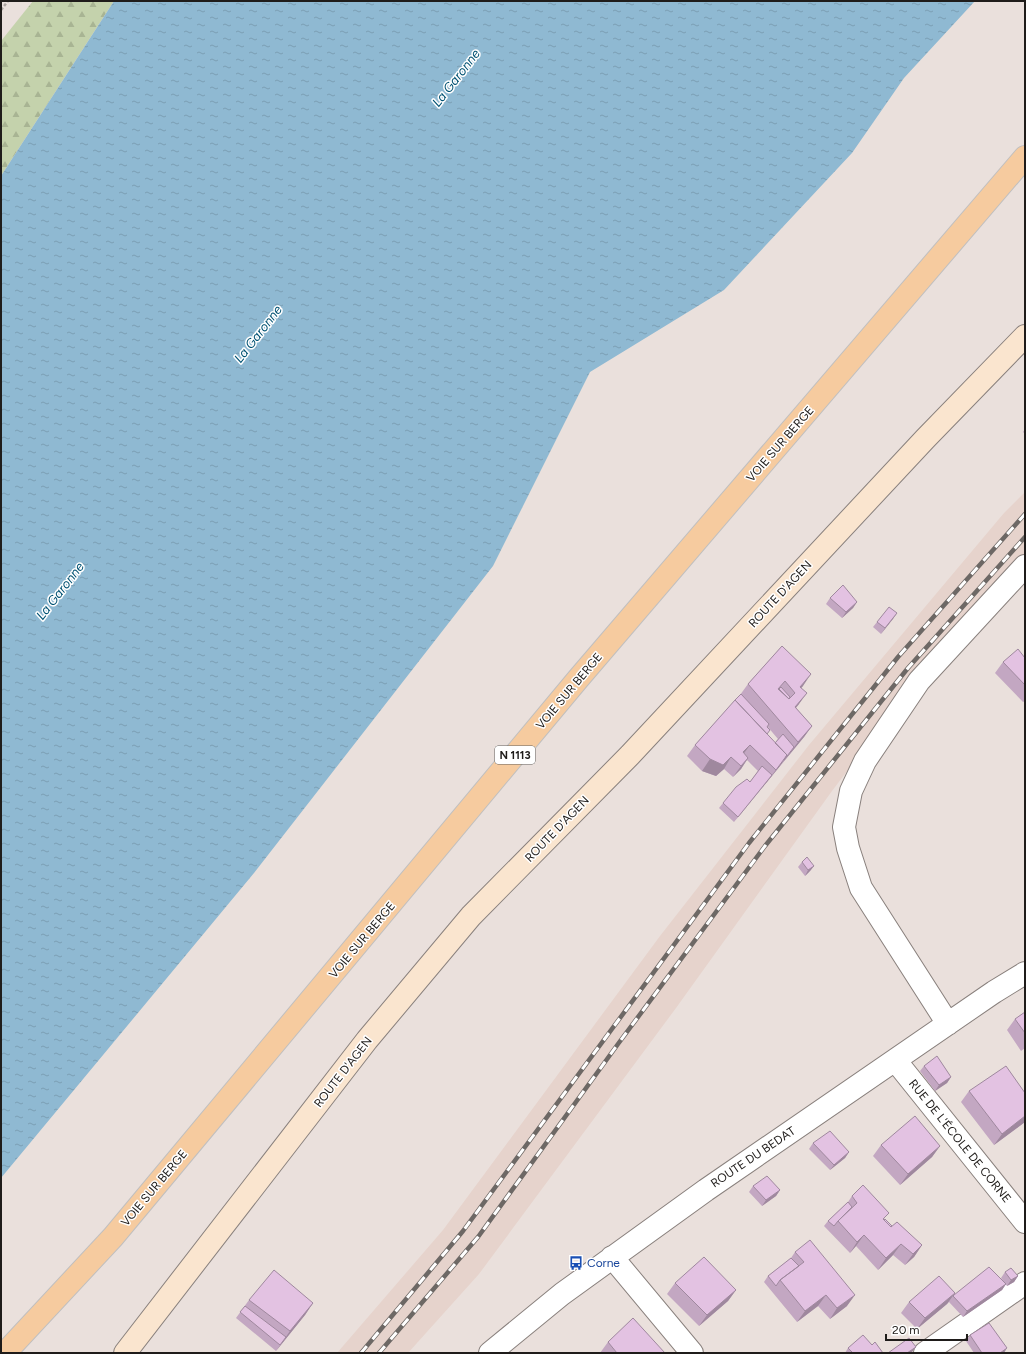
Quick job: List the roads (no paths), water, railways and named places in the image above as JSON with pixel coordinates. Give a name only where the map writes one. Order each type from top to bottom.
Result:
[{"type":"main road","name":"VOIE SUR BERGE","points":[[5,1353],[113,1237],[578,679],[1025,157]]},
{"type":"main road","name":"ROUTE D'AGEN","points":[[125,1353],[367,1040],[471,916],[630,754],[925,439],[1025,336]]},
{"type":"street","points":[[948,1024],[861,888],[848,848],[844,827],[851,791],[865,761],[919,681],[1025,566]]},
{"type":"street","name":"ROUTE DU BEDAT","points":[[490,1353],[562,1294],[706,1190],[1025,973]]},
{"type":"street","name":"RUE DE L'ÉCOLE DE CORNE","points":[[895,1060],[1025,1222]]},
{"type":"street","points":[[612,1257],[692,1353]]},
{"type":"street","points":[[925,1353],[1025,1283]]},
{"type":"water","name":"La Garonne","points":[[114,1],[975,1],[904,78],[852,153],[724,290],[590,372],[493,566],[254,873],[1,1178],[1,176]]},
{"type":"railway","points":[[361,1353],[463,1231],[749,843],[898,657],[1025,514]]},
{"type":"railway","points":[[379,1353],[478,1237],[618,1044],[765,846],[908,668],[1025,537]]},
{"type":"place","name":"Corne","points":[[576,1263]]}]
